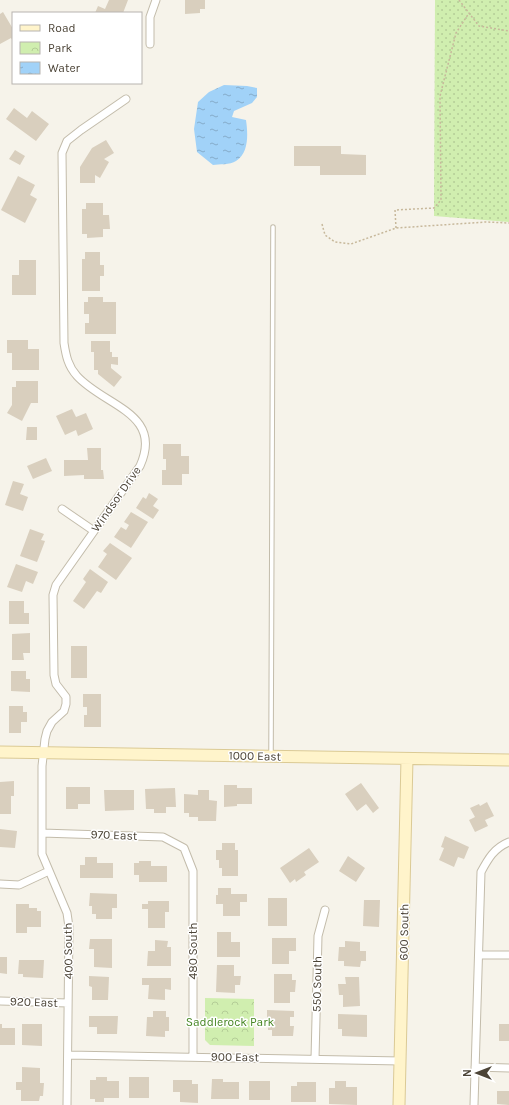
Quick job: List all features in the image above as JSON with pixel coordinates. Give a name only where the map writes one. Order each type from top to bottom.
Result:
[{"type":"street","points":[[150,44],[150,17],[156,0]]},
{"type":"street","name":"Windsor Drive","points":[[43,753],[47,731],[52,722],[64,711],[66,704],[66,697],[56,684],[54,676],[53,595],[56,585],[140,466],[145,454],[146,442],[143,429],[134,417],[78,377],[67,362],[64,343],[62,153],[67,141],[126,99]]},
{"type":"street","points":[[62,509],[94,531]]},
{"type":"street","name":"1000 East","points":[[0,752],[509,760]]},
{"type":"street","name":"400 South","points":[[43,753],[42,854],[67,913],[69,927],[67,1105]]},
{"type":"street","name":"600 South","points":[[400,1105],[407,759]]},
{"type":"street","name":"970 East","points":[[42,833],[163,837],[184,848]]},
{"type":"street","points":[[474,1105],[481,872],[489,858],[498,848],[509,842]]},
{"type":"street","name":"480 South","points":[[184,848],[193,871],[193,1056]]},
{"type":"street","points":[[0,884],[19,884],[49,871]]},
{"type":"street","name":"550 South","points":[[315,1059],[318,936],[325,910]]},
{"type":"street","points":[[479,955],[509,955]]},
{"type":"street","name":"920 East","points":[[0,1001],[68,1003]]},
{"type":"street","name":"900 East","points":[[68,1054],[401,1061]]},
{"type":"street","points":[[475,1067],[509,1068]]},
{"type":"lane","points":[[271,756],[274,226]]},
{"type":"path","points":[[459,0],[479,26],[509,31]]},
{"type":"path","points":[[396,228],[395,210],[434,208],[441,200],[440,96],[456,33],[469,13]]},
{"type":"path","points":[[322,224],[325,235],[335,242],[351,244],[396,228],[486,222],[509,223]]},
{"type":"green space","points":[[435,0],[509,0],[509,222],[434,216]]},
{"type":"green space","name":"Saddlerock Park","points":[[205,998],[254,999],[254,1046],[210,1045],[205,1040]]},
{"type":"water","points":[[224,85],[257,88],[257,97],[252,103],[234,111],[232,117],[246,120],[247,143],[240,158],[228,164],[213,165],[197,152],[194,129],[198,102],[209,92]]},
{"type":"building","points":[[109,0],[128,0],[123,12],[95,12],[98,6],[105,9]]},
{"type":"building","points":[[185,0],[205,0],[205,9],[200,9],[200,13],[185,14]]},
{"type":"building","points":[[3,12],[12,27],[12,40],[11,38],[0,44],[0,14]]},
{"type":"building","points":[[14,108],[27,118],[32,111],[49,124],[36,141],[6,119]]},
{"type":"building","points":[[106,140],[114,153],[104,159],[109,162],[100,178],[95,175],[95,183],[80,183],[80,167],[92,148]]},
{"type":"building","points":[[294,146],[341,146],[341,154],[366,155],[366,175],[320,175],[320,166],[294,166]]},
{"type":"building","points":[[15,150],[25,156],[20,165],[9,159]]},
{"type":"building","points":[[18,176],[35,185],[30,195],[37,199],[25,223],[1,210]]},
{"type":"building","points":[[86,203],[103,203],[103,215],[109,215],[110,229],[103,229],[103,237],[87,238],[87,234],[82,234],[82,209],[86,209]]},
{"type":"building","points":[[85,252],[100,252],[100,265],[104,265],[104,276],[100,276],[100,291],[82,291],[82,259],[85,259]]},
{"type":"building","points":[[19,260],[36,260],[36,295],[12,295],[12,275],[19,275]]},
{"type":"building","points":[[88,297],[103,297],[103,302],[116,302],[116,334],[85,334],[85,323],[89,323],[89,314],[84,314],[84,302],[88,302]]},
{"type":"building","points":[[7,340],[28,340],[28,349],[39,349],[39,370],[12,370],[12,353],[7,353]]},
{"type":"building","points":[[91,341],[110,341],[110,352],[112,352],[112,357],[118,357],[118,365],[111,364],[111,368],[122,377],[114,387],[98,374],[98,370],[94,370],[94,352],[91,352]]},
{"type":"building","points":[[16,381],[38,381],[38,403],[31,403],[22,421],[7,413],[12,405],[12,387],[16,387]]},
{"type":"building","points":[[72,409],[76,417],[86,413],[93,429],[78,436],[76,430],[65,435],[56,416]]},
{"type":"building","points":[[27,427],[37,427],[37,440],[26,440]]},
{"type":"building","points":[[163,444],[181,444],[181,456],[189,456],[189,474],[182,474],[182,485],[162,485],[162,470],[166,470],[166,459],[163,459]]},
{"type":"building","points":[[87,448],[101,448],[101,470],[103,470],[104,479],[84,479],[84,475],[64,476],[64,460],[88,460]]},
{"type":"building","points":[[46,458],[52,471],[33,479],[27,466]]},
{"type":"building","points":[[13,481],[24,484],[20,494],[28,497],[23,511],[5,505]]},
{"type":"building","points":[[149,493],[158,499],[153,506],[159,510],[153,519],[136,508],[143,497],[146,499]]},
{"type":"building","points":[[131,512],[148,522],[131,548],[114,537],[121,527],[126,530],[129,525],[124,522]]},
{"type":"building","points":[[30,529],[44,534],[41,540],[45,541],[37,562],[20,556]]},
{"type":"building","points":[[110,543],[132,558],[116,580],[98,567],[107,554],[103,551]]},
{"type":"building","points":[[16,564],[38,572],[33,584],[26,581],[22,592],[7,587]]},
{"type":"building","points":[[90,569],[108,582],[101,593],[97,591],[84,609],[73,601],[86,582],[83,579]]},
{"type":"building","points":[[9,601],[24,601],[24,613],[29,613],[29,624],[9,624]]},
{"type":"building","points":[[30,633],[30,653],[23,653],[24,660],[12,660],[12,634]]},
{"type":"building","points":[[71,646],[87,646],[87,678],[71,678]]},
{"type":"building","points":[[11,671],[26,671],[26,679],[30,679],[30,692],[11,691]]},
{"type":"building","points":[[83,694],[101,694],[101,727],[84,727],[84,715],[87,715],[87,707],[83,707]]},
{"type":"building","points":[[9,706],[23,706],[23,712],[27,712],[27,722],[21,722],[21,733],[9,733]]},
{"type":"building","points":[[14,781],[14,796],[11,796],[11,814],[0,814],[0,782]]},
{"type":"building","points":[[361,783],[379,808],[373,813],[366,804],[357,811],[345,794]]},
{"type":"building","points":[[224,785],[237,785],[237,788],[252,788],[252,804],[237,804],[237,806],[224,807]]},
{"type":"building","points":[[66,787],[90,787],[90,804],[78,804],[78,809],[66,809]]},
{"type":"building","points":[[175,788],[176,807],[166,807],[166,813],[154,813],[154,809],[146,809],[145,789]]},
{"type":"building","points":[[104,790],[134,790],[134,810],[105,811]]},
{"type":"building","points":[[198,790],[209,790],[209,800],[217,801],[216,821],[198,821],[198,817],[189,817],[189,813],[184,813],[184,794],[198,795]]},
{"type":"building","points":[[487,802],[494,816],[485,820],[488,826],[475,832],[469,820],[475,817],[470,808],[479,804],[480,806]]},
{"type":"building","points":[[0,829],[17,831],[15,848],[0,847]]},
{"type":"building","points":[[445,836],[469,847],[464,859],[458,857],[454,867],[439,860],[444,848],[441,847]]},
{"type":"building","points":[[222,843],[235,843],[235,850],[238,850],[238,876],[222,876],[222,868],[219,868],[219,860],[216,860],[216,850],[222,850]]},
{"type":"building","points":[[309,848],[319,862],[304,872],[306,875],[296,882],[295,879],[290,883],[280,868]]},
{"type":"building","points":[[348,856],[365,868],[356,882],[339,871]]},
{"type":"building","points":[[85,857],[97,857],[97,863],[113,863],[113,878],[80,878],[80,865],[85,865]]},
{"type":"building","points":[[139,861],[151,861],[151,866],[167,866],[167,882],[139,882],[139,875],[134,875],[134,863],[139,863]]},
{"type":"building","points":[[218,888],[231,888],[231,894],[247,894],[247,902],[240,902],[240,916],[223,916],[223,904],[216,904]]},
{"type":"building","points":[[90,893],[117,894],[117,908],[112,908],[112,919],[96,919],[96,914],[92,914],[92,906],[89,906]]},
{"type":"building","points":[[268,898],[287,898],[287,926],[268,926]]},
{"type":"building","points":[[364,900],[380,900],[379,927],[363,926]]},
{"type":"building","points":[[148,901],[169,901],[169,912],[165,912],[165,928],[148,928],[148,909],[142,909],[142,904],[148,904]]},
{"type":"building","points":[[16,904],[29,904],[29,908],[37,908],[37,911],[41,911],[41,927],[27,927],[27,933],[16,933]]},
{"type":"building","points":[[217,932],[231,932],[231,942],[240,942],[240,957],[217,957]]},
{"type":"building","points":[[272,938],[296,938],[296,951],[289,951],[289,964],[272,964]]},
{"type":"building","points":[[90,939],[112,939],[112,968],[94,967],[94,949],[89,949]]},
{"type":"building","points":[[155,940],[168,941],[167,947],[171,947],[171,966],[147,966],[148,951],[155,951]]},
{"type":"building","points":[[345,941],[360,942],[360,951],[366,951],[366,961],[361,961],[360,967],[344,966],[344,961],[338,961],[339,947],[345,947]]},
{"type":"building","points":[[0,957],[7,957],[7,974],[0,973]]},
{"type":"building","points":[[19,960],[44,960],[43,978],[23,977],[23,974],[18,974]]},
{"type":"building","points":[[217,965],[234,965],[234,976],[241,976],[240,985],[235,985],[235,993],[216,992]]},
{"type":"building","points":[[274,974],[292,974],[292,980],[296,980],[295,992],[290,992],[290,1003],[274,1003]]},
{"type":"building","points":[[89,976],[109,977],[108,1000],[92,1000],[92,987],[89,986]]},
{"type":"building","points":[[345,977],[359,977],[360,1006],[343,1007],[343,995],[339,995],[338,984],[346,984]]},
{"type":"building","points":[[142,978],[171,978],[171,990],[165,989],[165,1000],[148,999],[149,985],[142,985]]},
{"type":"building","points":[[267,1010],[294,1011],[294,1017],[290,1017],[290,1026],[294,1026],[293,1036],[272,1036],[272,1030],[268,1030],[270,1018],[267,1018]]},
{"type":"building","points":[[153,1011],[166,1011],[166,1017],[169,1017],[169,1031],[165,1031],[165,1037],[146,1036],[147,1017],[153,1017]]},
{"type":"building","points":[[338,1014],[367,1015],[367,1037],[342,1036],[342,1029],[338,1029]]},
{"type":"building","points":[[89,1016],[118,1016],[117,1034],[97,1034],[97,1027],[89,1027]]},
{"type":"building","points":[[0,1024],[2,1024],[2,1028],[15,1028],[15,1045],[0,1045]]},
{"type":"building","points":[[22,1024],[42,1024],[42,1046],[22,1045]]},
{"type":"building","points":[[499,1024],[509,1024],[509,1041],[499,1041]]},
{"type":"building","points":[[22,1067],[40,1068],[40,1083],[44,1083],[43,1096],[40,1096],[39,1101],[21,1101],[21,1090],[16,1090],[16,1082],[22,1082]]},
{"type":"building","points":[[96,1077],[107,1077],[107,1081],[119,1081],[119,1098],[104,1098],[104,1102],[95,1102],[95,1099],[90,1099],[90,1080],[96,1080]]},
{"type":"building","points":[[129,1077],[149,1077],[149,1098],[129,1098]]},
{"type":"building","points":[[212,1079],[223,1079],[223,1082],[239,1082],[239,1099],[211,1099]]},
{"type":"building","points":[[173,1080],[192,1080],[192,1084],[198,1084],[198,1103],[180,1102],[180,1092],[173,1092]]},
{"type":"building","points":[[249,1081],[270,1081],[270,1100],[249,1100]]},
{"type":"building","points":[[335,1081],[346,1081],[346,1087],[357,1087],[357,1105],[329,1104],[329,1088],[335,1088]]},
{"type":"building","points":[[297,1082],[316,1082],[316,1102],[291,1102],[291,1086],[297,1086]]},
{"type":"building","points":[[497,1091],[509,1091],[509,1105],[497,1104]]}]
